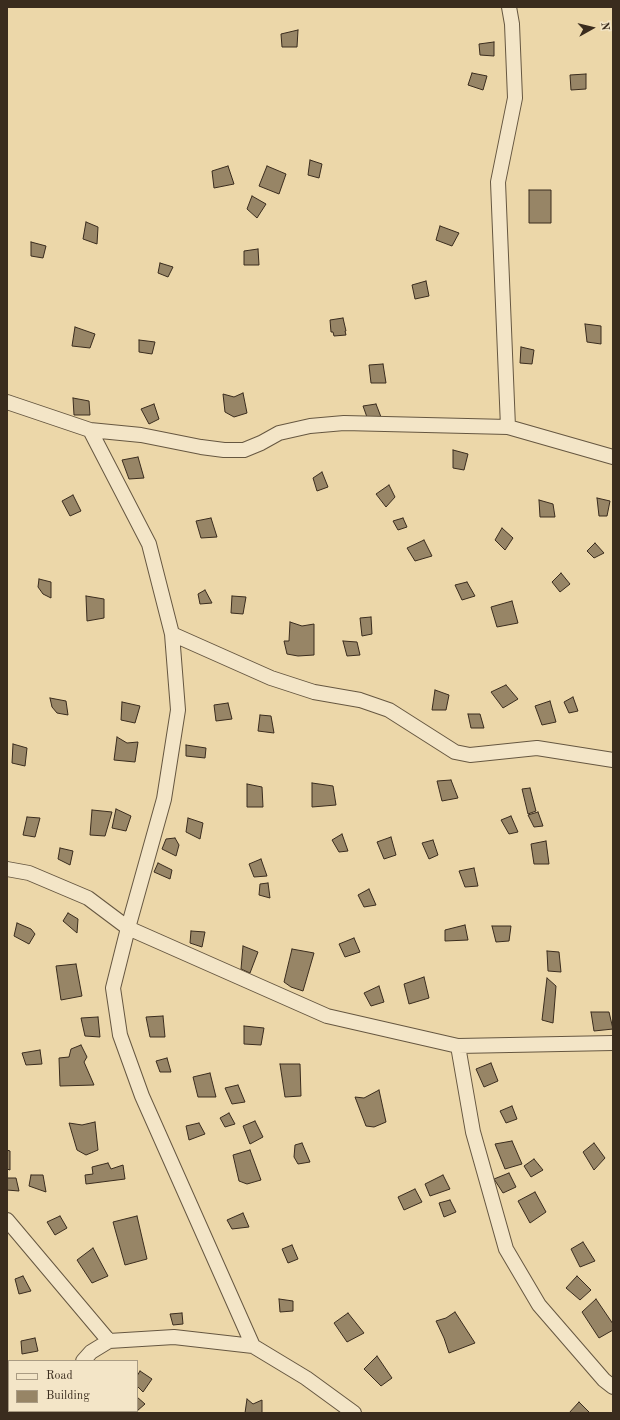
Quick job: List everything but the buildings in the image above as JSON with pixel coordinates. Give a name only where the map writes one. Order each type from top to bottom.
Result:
[{"type":"street","points":[[508,427],[498,182],[515,98],[512,24],[509,7]]},
{"type":"street","points":[[7,402],[90,430],[141,435],[200,447],[224,450],[244,450],[279,433],[310,426],[344,423],[508,427],[613,457]]},
{"type":"street","points":[[90,430],[149,544],[172,634],[178,710],[164,800],[128,928],[113,988],[120,1035],[142,1096],[253,1346]]},
{"type":"street","points":[[172,634],[271,678],[314,692],[360,700],[389,710],[455,752],[470,755],[537,748],[613,760]]},
{"type":"street","points":[[7,869],[29,873],[88,898],[128,928],[327,1016],[458,1046],[613,1043]]},
{"type":"street","points":[[458,1046],[473,1132],[506,1249],[538,1305],[604,1380],[613,1388]]},
{"type":"street","points":[[7,1220],[109,1341]]},
{"type":"street","points":[[84,1360],[92,1352],[109,1341],[174,1337],[253,1346],[306,1378],[354,1413]]}]
